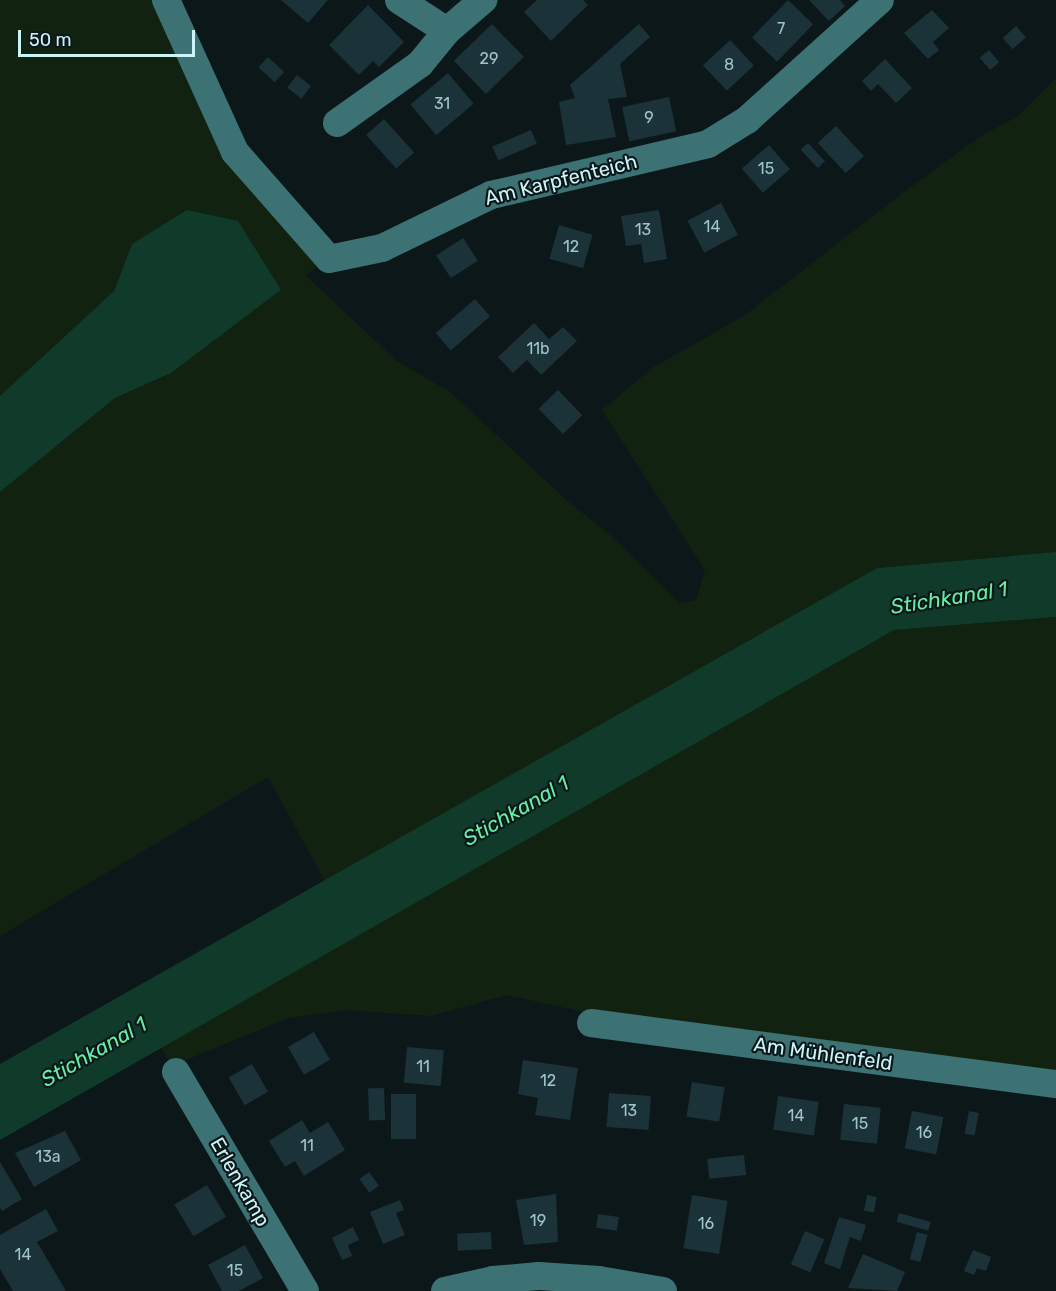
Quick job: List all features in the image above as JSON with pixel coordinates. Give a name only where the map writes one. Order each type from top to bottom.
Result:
[{"type":"street","name":"Am Karpfenteich","points":[[166,0],[235,152],[329,259],[382,248],[491,195],[708,144],[747,120],[880,0]]},
{"type":"street","points":[[399,0],[447,30]]},
{"type":"street","points":[[338,123],[420,64],[447,30],[483,0]]},
{"type":"street","name":"Am Mühlenfeld","points":[[591,1023],[1056,1084]]},
{"type":"street","name":"Erlenkamp","points":[[176,1072],[305,1291]]},
{"type":"street","points":[[445,1291],[493,1280],[539,1276],[599,1280],[663,1291]]},
{"type":"shaded area","points":[[0,0],[158,0],[188,62],[325,262],[305,275],[397,361],[450,392],[571,504],[606,531],[680,603],[696,600],[705,570],[602,410],[652,368],[744,316],[904,192],[984,134],[1017,117],[1056,78],[1056,552],[877,568],[325,881],[268,777],[0,936],[0,492],[115,398],[171,373],[281,290],[132,244],[114,291],[0,396]]},
{"type":"shaded area","points":[[1056,617],[1056,1074],[593,1014],[507,995],[431,1016],[344,1010],[288,1018],[172,1066],[161,1047],[894,630]]},
{"type":"water","points":[[187,210],[238,221],[281,290],[171,373],[115,398],[0,492],[0,396],[114,291],[132,244]]},
{"type":"water","name":"Stichkanal 1","points":[[1056,552],[1056,617],[894,630],[0,1140],[0,1064],[877,568]]},
{"type":"building","points":[[281,0],[328,0],[308,23]]},
{"type":"building","points":[[537,0],[583,0],[588,5],[551,41],[524,12]]},
{"type":"building","points":[[788,0],[813,24],[777,62],[752,37]]},
{"type":"building","points":[[809,0],[840,0],[845,6],[829,21]]},
{"type":"building","points":[[368,5],[404,42],[379,67],[373,61],[359,75],[329,45]]},
{"type":"building","points":[[932,10],[949,28],[933,42],[939,50],[928,59],[904,33]]},
{"type":"building","points":[[492,24],[524,57],[486,94],[454,61]]},
{"type":"building","points":[[639,24],[650,37],[620,64],[627,97],[608,99],[616,137],[566,145],[559,102],[575,98],[570,85]]},
{"type":"building","points":[[1016,26],[1026,37],[1013,49],[1003,38]]},
{"type":"building","points":[[730,40],[754,66],[727,91],[703,65]]},
{"type":"building","points":[[989,50],[999,62],[990,70],[980,58]]},
{"type":"building","points":[[268,57],[284,72],[275,82],[258,67]]},
{"type":"building","points":[[885,59],[912,88],[896,103],[878,84],[871,91],[862,81]]},
{"type":"building","points":[[448,73],[474,104],[436,135],[410,104]]},
{"type":"building","points":[[297,75],[311,86],[301,99],[287,88]]},
{"type":"building","points":[[669,97],[676,131],[629,141],[622,107]]},
{"type":"building","points":[[384,119],[414,152],[396,169],[366,135]]},
{"type":"building","points":[[836,126],[864,156],[846,173],[818,143]]},
{"type":"building","points":[[531,130],[537,144],[498,160],[492,146]]},
{"type":"building","points":[[808,143],[825,161],[818,168],[801,150]]},
{"type":"building","points":[[769,145],[790,169],[763,193],[742,169]]},
{"type":"building","points":[[721,203],[738,235],[704,253],[687,221]]},
{"type":"building","points":[[659,210],[667,259],[644,263],[641,244],[626,246],[621,216]]},
{"type":"building","points":[[559,225],[593,235],[583,268],[549,259]]},
{"type":"building","points":[[463,238],[478,261],[451,278],[436,255]]},
{"type":"building","points":[[475,299],[490,316],[451,350],[436,333]]},
{"type":"building","points":[[534,323],[549,339],[563,327],[577,341],[541,375],[527,360],[513,373],[498,357]]},
{"type":"building","points":[[558,390],[582,415],[563,434],[539,409]]},
{"type":"building","points":[[314,1032],[330,1060],[304,1075],[288,1047]]},
{"type":"building","points":[[407,1047],[444,1050],[441,1086],[404,1083]]},
{"type":"building","points":[[523,1060],[578,1068],[570,1120],[535,1115],[538,1098],[518,1094]]},
{"type":"building","points":[[252,1064],[268,1092],[245,1105],[229,1078]]},
{"type":"building","points":[[692,1082],[725,1087],[719,1122],[687,1117]]},
{"type":"building","points":[[384,1088],[385,1120],[369,1121],[368,1089]]},
{"type":"building","points":[[609,1093],[651,1096],[649,1130],[607,1127]]},
{"type":"building","points":[[391,1094],[416,1094],[416,1139],[391,1139]]},
{"type":"building","points":[[778,1096],[819,1102],[814,1135],[773,1130]]},
{"type":"building","points":[[844,1104],[881,1108],[877,1144],[840,1140]]},
{"type":"building","points":[[912,1111],[943,1117],[936,1154],[905,1148]]},
{"type":"building","points":[[969,1111],[979,1113],[974,1135],[965,1134]]},
{"type":"building","points":[[302,1120],[310,1133],[328,1122],[345,1150],[304,1176],[295,1161],[285,1167],[269,1141]]},
{"type":"building","points":[[65,1131],[81,1160],[34,1187],[15,1153]]},
{"type":"building","points":[[744,1155],[746,1175],[709,1179],[707,1159]]},
{"type":"building","points":[[0,1162],[22,1199],[2,1211],[0,1208]]},
{"type":"building","points":[[369,1172],[379,1186],[369,1193],[359,1179]]},
{"type":"building","points":[[207,1185],[226,1217],[193,1236],[174,1205]]},
{"type":"building","points":[[556,1194],[558,1242],[524,1245],[516,1200]]},
{"type":"building","points":[[692,1195],[728,1201],[719,1254],[684,1248]]},
{"type":"building","points":[[867,1195],[877,1197],[874,1213],[864,1211]]},
{"type":"building","points":[[400,1200],[404,1210],[396,1213],[405,1235],[383,1244],[370,1212]]},
{"type":"building","points":[[46,1209],[58,1231],[37,1242],[66,1291],[13,1291],[0,1269],[0,1235]]},
{"type":"building","points":[[899,1213],[931,1222],[928,1231],[897,1222]]},
{"type":"building","points":[[598,1214],[619,1217],[617,1231],[596,1228]]},
{"type":"building","points":[[839,1217],[866,1225],[861,1241],[850,1237],[840,1269],[824,1263]]},
{"type":"building","points":[[353,1227],[359,1240],[348,1245],[352,1256],[342,1260],[332,1238]]},
{"type":"building","points":[[805,1231],[824,1239],[810,1272],[791,1264]]},
{"type":"building","points":[[491,1232],[492,1249],[458,1251],[457,1234]]},
{"type":"building","points":[[917,1232],[928,1235],[920,1262],[910,1259]]},
{"type":"building","points":[[245,1245],[263,1278],[239,1291],[222,1291],[208,1265]]},
{"type":"building","points":[[973,1250],[991,1257],[986,1271],[977,1268],[974,1275],[964,1271]]},
{"type":"building","points":[[863,1254],[905,1272],[897,1291],[848,1288]]}]
